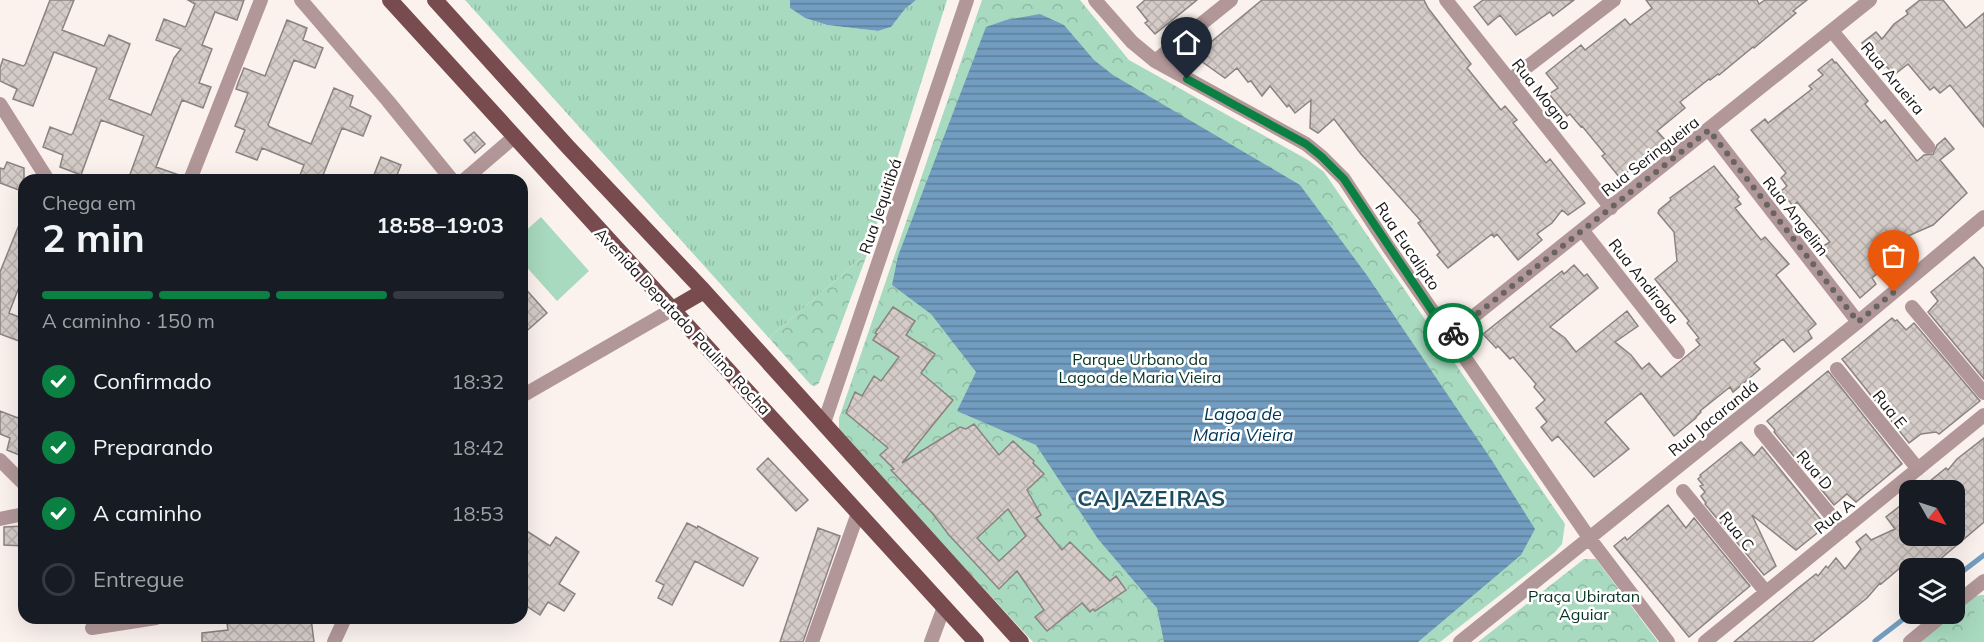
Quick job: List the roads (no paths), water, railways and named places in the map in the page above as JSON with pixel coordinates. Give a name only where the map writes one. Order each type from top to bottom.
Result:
[{"type":"main road","name":"Avenida Deputado Paulino Rocha","points":[[390,0],[976,642]]},
{"type":"main road","name":"Avenida Deputado Paulino Rocha","points":[[435,0],[568,147],[704,291],[1021,642]]},
{"type":"main road","points":[[673,309],[704,291]]},
{"type":"street","points":[[192,174],[261,0]]},
{"type":"street","points":[[301,0],[447,174]]},
{"type":"street","name":"Rua Jequitibá","points":[[824,423],[967,0]]},
{"type":"street","name":"Rua Eucalipto","points":[[1095,0],[1132,42],[1155,61],[1306,144],[1344,179],[1449,336],[1590,539],[1668,642]]},
{"type":"street","points":[[1155,61],[1231,0]]},
{"type":"street","name":"Rua Mogno","points":[[1446,0],[1611,208]]},
{"type":"street","points":[[1510,80],[1614,0]]},
{"type":"street","name":"Rua Seringueira","points":[[1449,336],[1870,0]]},
{"type":"street","name":"Rua Arueira","points":[[1832,31],[1928,147]]},
{"type":"street","points":[[0,104],[44,174]]},
{"type":"street","name":"Rua Angelim","points":[[1709,130],[1858,322]]},
{"type":"street","points":[[471,174],[514,137]]},
{"type":"street","name":"Rua Jacarandá","points":[[1460,642],[1858,322],[1984,217]]},
{"type":"street","name":"Rua Andiroba","points":[[1583,231],[1678,352]]},
{"type":"street","points":[[1912,307],[1984,393]]},
{"type":"street","points":[[528,393],[673,309]]},
{"type":"street","name":"Rua E","points":[[1837,369],[1918,469]]},
{"type":"street","name":"Rua A","points":[[1705,642],[1984,415]]},
{"type":"street","name":"Rua D","points":[[1761,431],[1843,530]]},
{"type":"street","points":[[0,460],[18,478]]},
{"type":"street","name":"Rua C","points":[[1683,491],[1766,592]]},
{"type":"street","points":[[812,642],[858,513]]},
{"type":"street","points":[[1,514],[18,514]]},
{"type":"street","points":[[1965,597],[1984,582]]},
{"type":"street","points":[[932,642],[944,607]]},
{"type":"street","points":[[92,627],[113,624]]},
{"type":"street","points":[[334,642],[342,624]]},
{"type":"street","points":[[1910,642],[1932,624]]},
{"type":"water","points":[[790,0],[916,0],[905,9],[891,27],[878,31],[827,25],[805,18],[790,8]]},
{"type":"water","name":"Lagoa de Maria Vieira","points":[[1040,14],[1064,25],[1094,60],[1113,75],[1300,185],[1366,274],[1491,459],[1535,529],[1521,555],[1418,642],[1164,642],[1157,608],[1098,539],[1036,445],[957,411],[976,372],[931,314],[892,285],[898,256],[986,27],[1006,20]]},
{"type":"waterway","points":[[1965,570],[1984,555]]},
{"type":"waterway","points":[[1875,641],[1899,622]]},
{"type":"district","name":"CAJAZEIRAS","points":[[1152,498]]},
{"type":"park label","name":"Parque Urbano da Lagoa de Maria Vieira","points":[[1140,368]]},
{"type":"park label","name":"Praça Ubiratan Aguiar","points":[[1584,605]]}]
